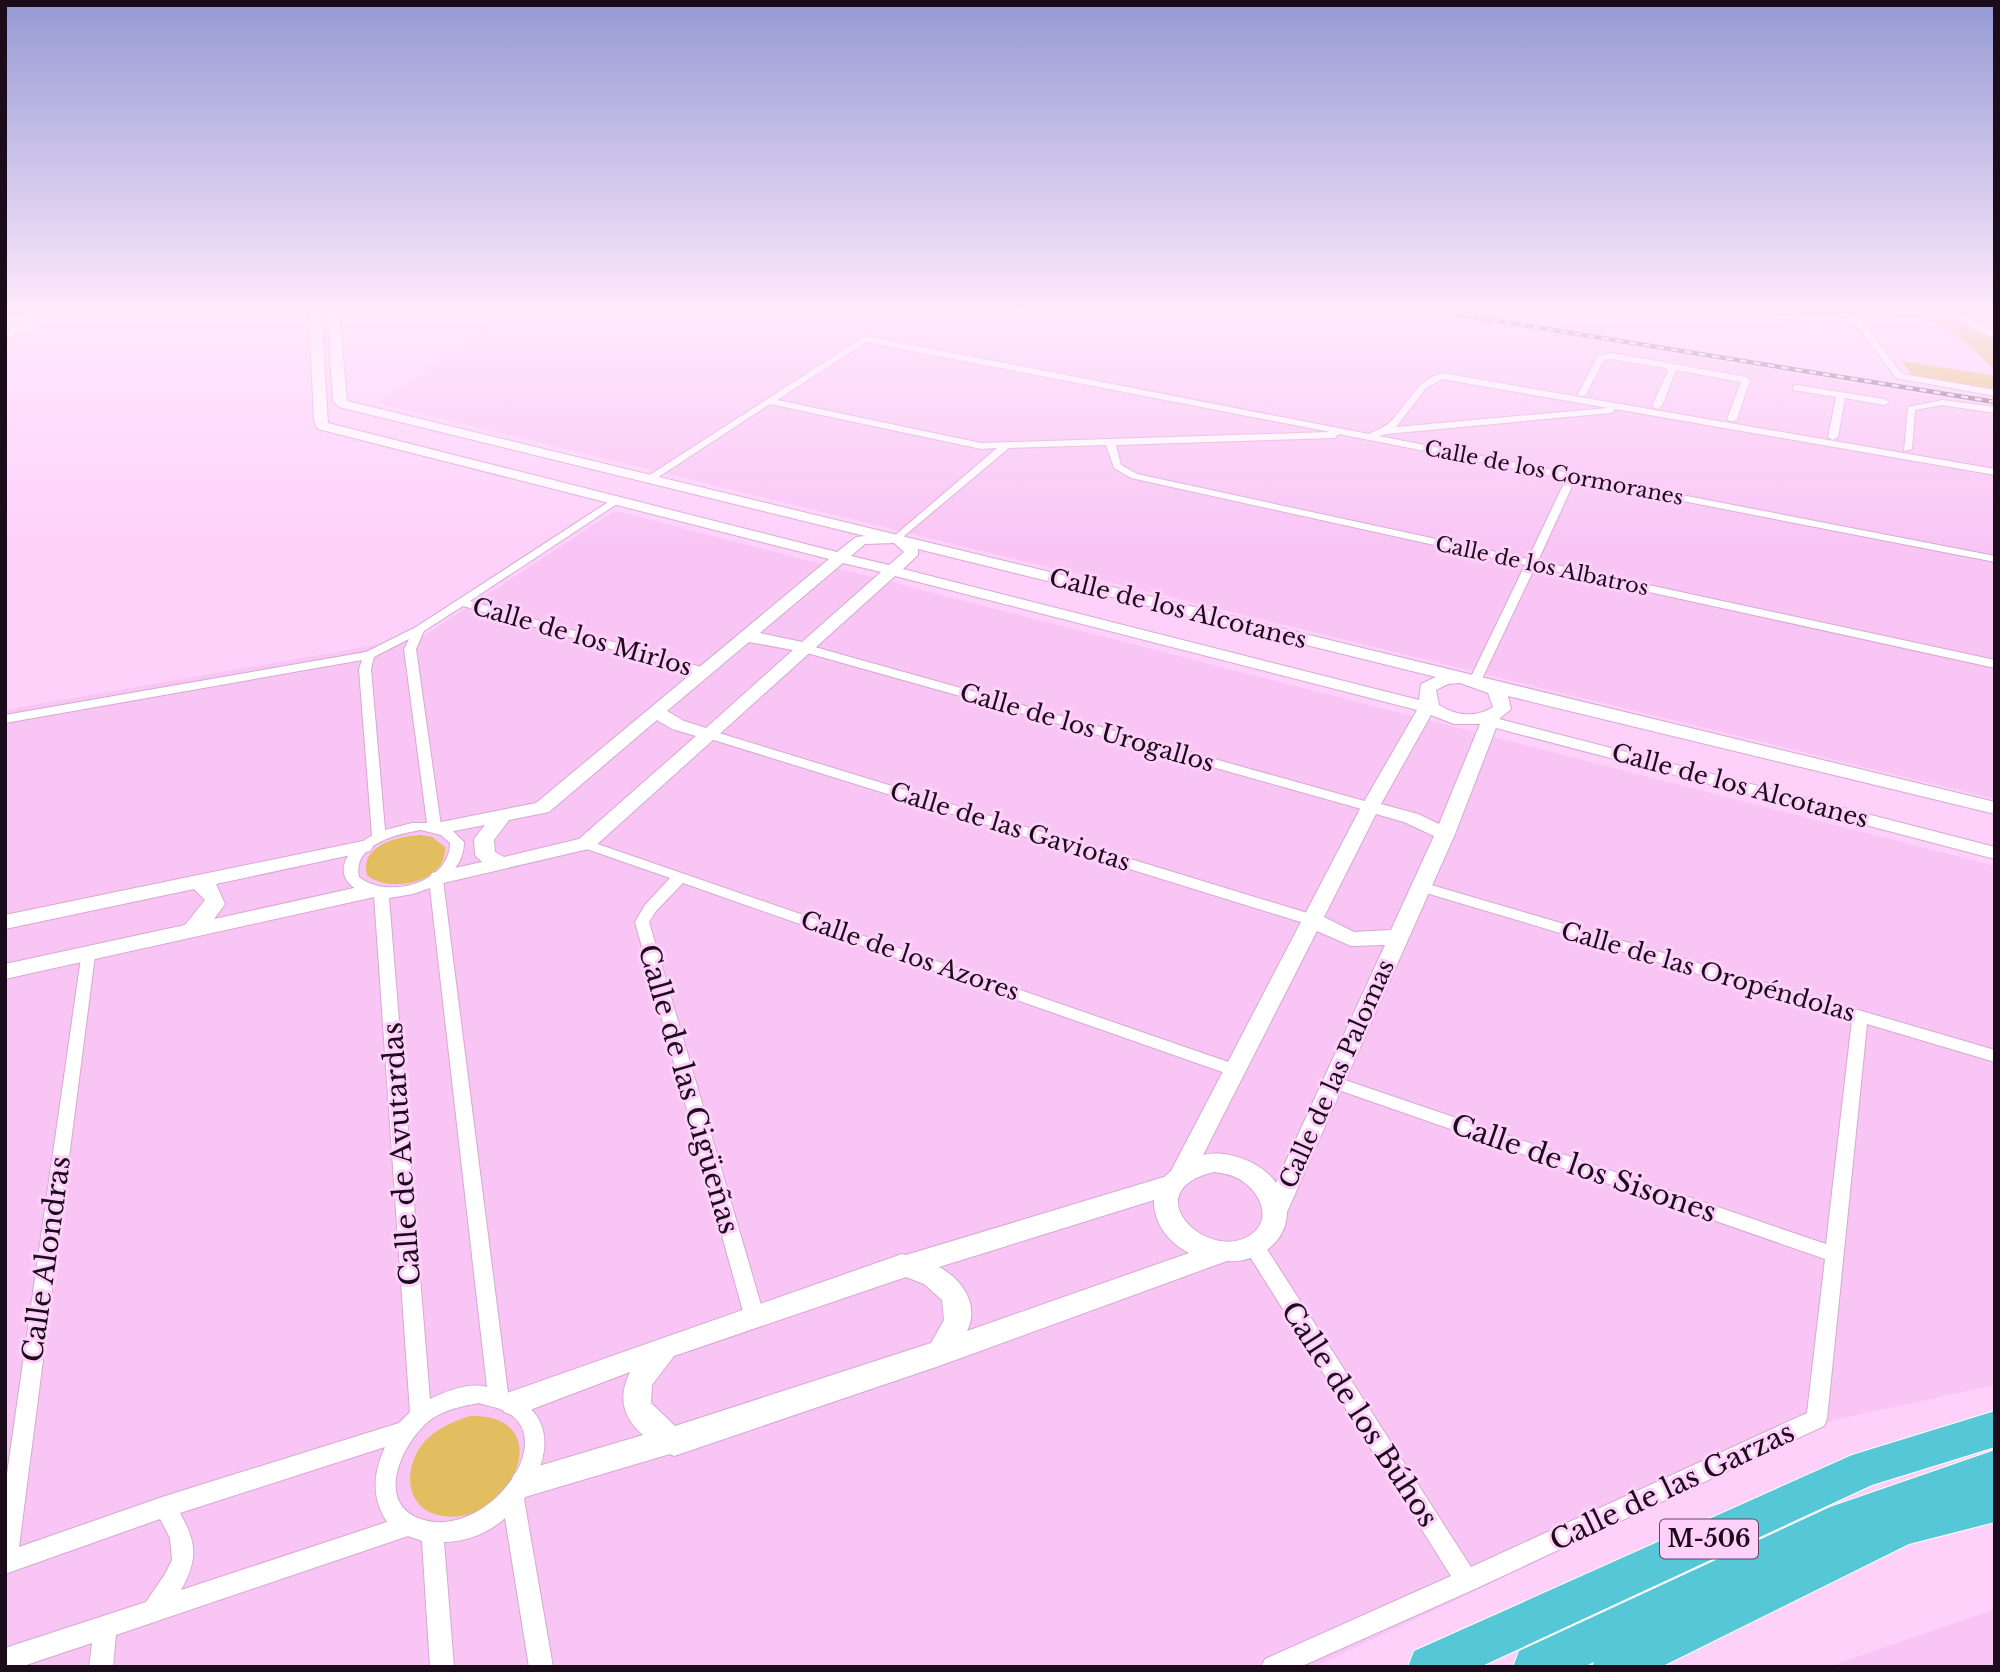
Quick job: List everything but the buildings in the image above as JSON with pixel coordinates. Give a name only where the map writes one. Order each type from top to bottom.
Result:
[{"type":"highway","name":"M-506","points":[[1430,1667],[1866,1468],[1995,1429]]},
{"type":"highway","name":"M-506","points":[[1535,1667],[1844,1521],[1995,1469]]},
{"type":"highway","points":[[1614,1667],[1904,1525],[1995,1502]]},
{"type":"street","name":"Calle de los Alcotanes","points":[[319,389],[323,426],[1430,707],[1453,718],[1488,719],[1995,853]]},
{"type":"street","name":"Calle de los Alcotanes","points":[[339,389],[343,404],[1995,808]]},
{"type":"street","name":"Calle de los Cormoranes","points":[[768,401],[787,389]]},
{"type":"street","name":"Calle de los Cormoranes","points":[[1128,389],[1995,559]]},
{"type":"street","points":[[1392,430],[1422,389]]},
{"type":"street","points":[[1522,389],[1995,472]]},
{"type":"street","points":[[1581,394],[1584,389]]},
{"type":"street","points":[[1657,406],[1664,389]]},
{"type":"street","points":[[1732,419],[1743,389]]},
{"type":"street","points":[[1803,389],[1884,402]]},
{"type":"street","points":[[1971,389],[1995,393]]},
{"type":"street","points":[[1551,416],[1571,411],[1576,405],[1570,399],[1553,394]]},
{"type":"street","points":[[1833,437],[1841,395]]},
{"type":"street","points":[[616,500],[606,493],[609,486],[629,478],[649,479],[768,401],[981,446],[1358,434],[1630,408]]},
{"type":"street","points":[[1907,449],[1911,410],[1916,407],[1939,401],[1995,410]]},
{"type":"street","points":[[1409,406],[1415,419],[1451,426]]},
{"type":"street","points":[[1243,411],[1276,423],[1277,433],[1258,438]]},
{"type":"street","points":[[1334,429],[1392,430],[1425,447]]},
{"type":"street","name":"Calle de los Albatros","points":[[1110,442],[1117,466],[1134,476],[1995,664]]},
{"type":"street","points":[[5,972],[377,892],[409,891],[438,879],[586,844],[913,552],[897,539],[1009,444]]},
{"type":"street","points":[[1222,1252],[1195,1244],[1174,1227],[1167,1213],[1166,1198],[1370,807],[1430,707],[1425,696],[1427,688],[1434,682],[1474,682],[1572,477]]},
{"type":"street","points":[[5,719],[369,655],[420,629],[616,500],[652,497],[660,489],[649,479]]},
{"type":"street","name":"Calle de los Alcotanes","points":[[839,558],[860,540],[897,539]]},
{"type":"street","points":[[5,922],[197,882],[371,841],[407,827],[436,828],[542,808],[839,558]]},
{"type":"street","name":"Calle de los Mirlos","points":[[461,602],[704,672]]},
{"type":"street","points":[[420,629],[410,649],[436,828]]},
{"type":"street","points":[[745,637],[772,639],[804,648]]},
{"type":"street","name":"Calle de los Urogallos","points":[[804,648],[1370,807]]},
{"type":"street","points":[[369,655],[365,669],[371,841],[350,868],[352,878],[360,886],[377,892]]},
{"type":"street","name":"Calle de las Palomas","points":[[1276,1210],[1446,834],[1488,719],[1502,709],[1503,701],[1474,682]]},
{"type":"street","points":[[656,712],[678,725],[709,734]]},
{"type":"street","name":"Calle de las Gaviotas","points":[[709,734],[1312,920]]},
{"type":"street","points":[[1370,807],[1411,818],[1446,834]]},
{"type":"street","points":[[502,817],[484,839],[485,855],[503,864]]},
{"type":"street","points":[[436,828],[449,833],[459,849],[450,869],[438,879]]},
{"type":"street","name":"Calle de los Azores","points":[[586,844],[1234,1070]]},
{"type":"street","name":"Calle de las Cigüeñas","points":[[681,876],[650,908],[642,922],[754,1315]]},
{"type":"street","points":[[413,1423],[391,1451],[384,1473],[385,1494],[393,1512],[407,1525],[432,1533],[453,1532],[475,1526],[495,1515],[519,1491],[534,1460],[536,1437],[528,1418],[506,1399],[438,879]]},
{"type":"street","points":[[191,931],[206,918],[215,904],[215,895],[197,882]]},
{"type":"street","name":"Calle de las Oropéndolas","points":[[1421,887],[1995,1056]]},
{"type":"street","name":"Calle de Avutardas","points":[[377,892],[413,1423]]},
{"type":"street","name":"Calle de las Palomas","points":[[1312,920],[1351,939],[1398,937]]},
{"type":"street","name":"Calle Alondras","points":[[5,1563],[87,955]]},
{"type":"street","name":"Calle de las Garzas","points":[[1273,1667],[1467,1581],[1817,1419],[1860,1017]]},
{"type":"street","name":"Calle de los Sisones","points":[[1333,1082],[1836,1255]]},
{"type":"street","points":[[5,1563],[413,1423],[459,1396],[506,1399],[902,1265],[1176,1178],[1197,1164],[1214,1162],[1241,1167],[1263,1181],[1273,1195],[1276,1210],[1274,1224],[1267,1236],[1254,1246],[1222,1252],[939,1354],[519,1491]]},
{"type":"street","name":"Calle de los Búhos","points":[[1254,1246],[1467,1581]]},
{"type":"street","points":[[902,1265],[933,1276],[955,1295],[958,1322],[939,1354]]},
{"type":"street","points":[[668,1344],[640,1377],[635,1401],[646,1424],[674,1442]]},
{"type":"street","points":[[519,1491],[541,1667]]},
{"type":"street","points":[[154,1609],[178,1576],[185,1552],[181,1532],[165,1507]]},
{"type":"street","points":[[5,1660],[407,1525]]},
{"type":"street","points":[[432,1533],[442,1667]]},
{"type":"street","points":[[101,1667],[105,1626]]},
{"type":"shaded area","points":[[399,389],[1891,389],[1995,406],[1995,799],[378,403]]},
{"type":"shaded area","points":[[615,511],[1995,866],[1995,1385],[1834,1420],[1315,1667],[5,1667],[5,710],[422,637]]},
{"type":"shaded area","points":[[421,835],[432,837],[445,847],[443,859],[437,869],[427,877],[415,882],[388,884],[367,875],[366,865],[375,849],[392,840]]},
{"type":"shaded area","points":[[470,1416],[498,1420],[514,1432],[520,1450],[516,1469],[505,1489],[488,1505],[467,1515],[443,1516],[431,1513],[415,1499],[411,1489],[411,1468],[415,1457],[426,1440],[437,1431]]},
{"type":"shaded area","points":[[1995,1609],[1995,1667],[1828,1667]]},
{"type":"railway","points":[[1915,389],[1995,402]]}]
